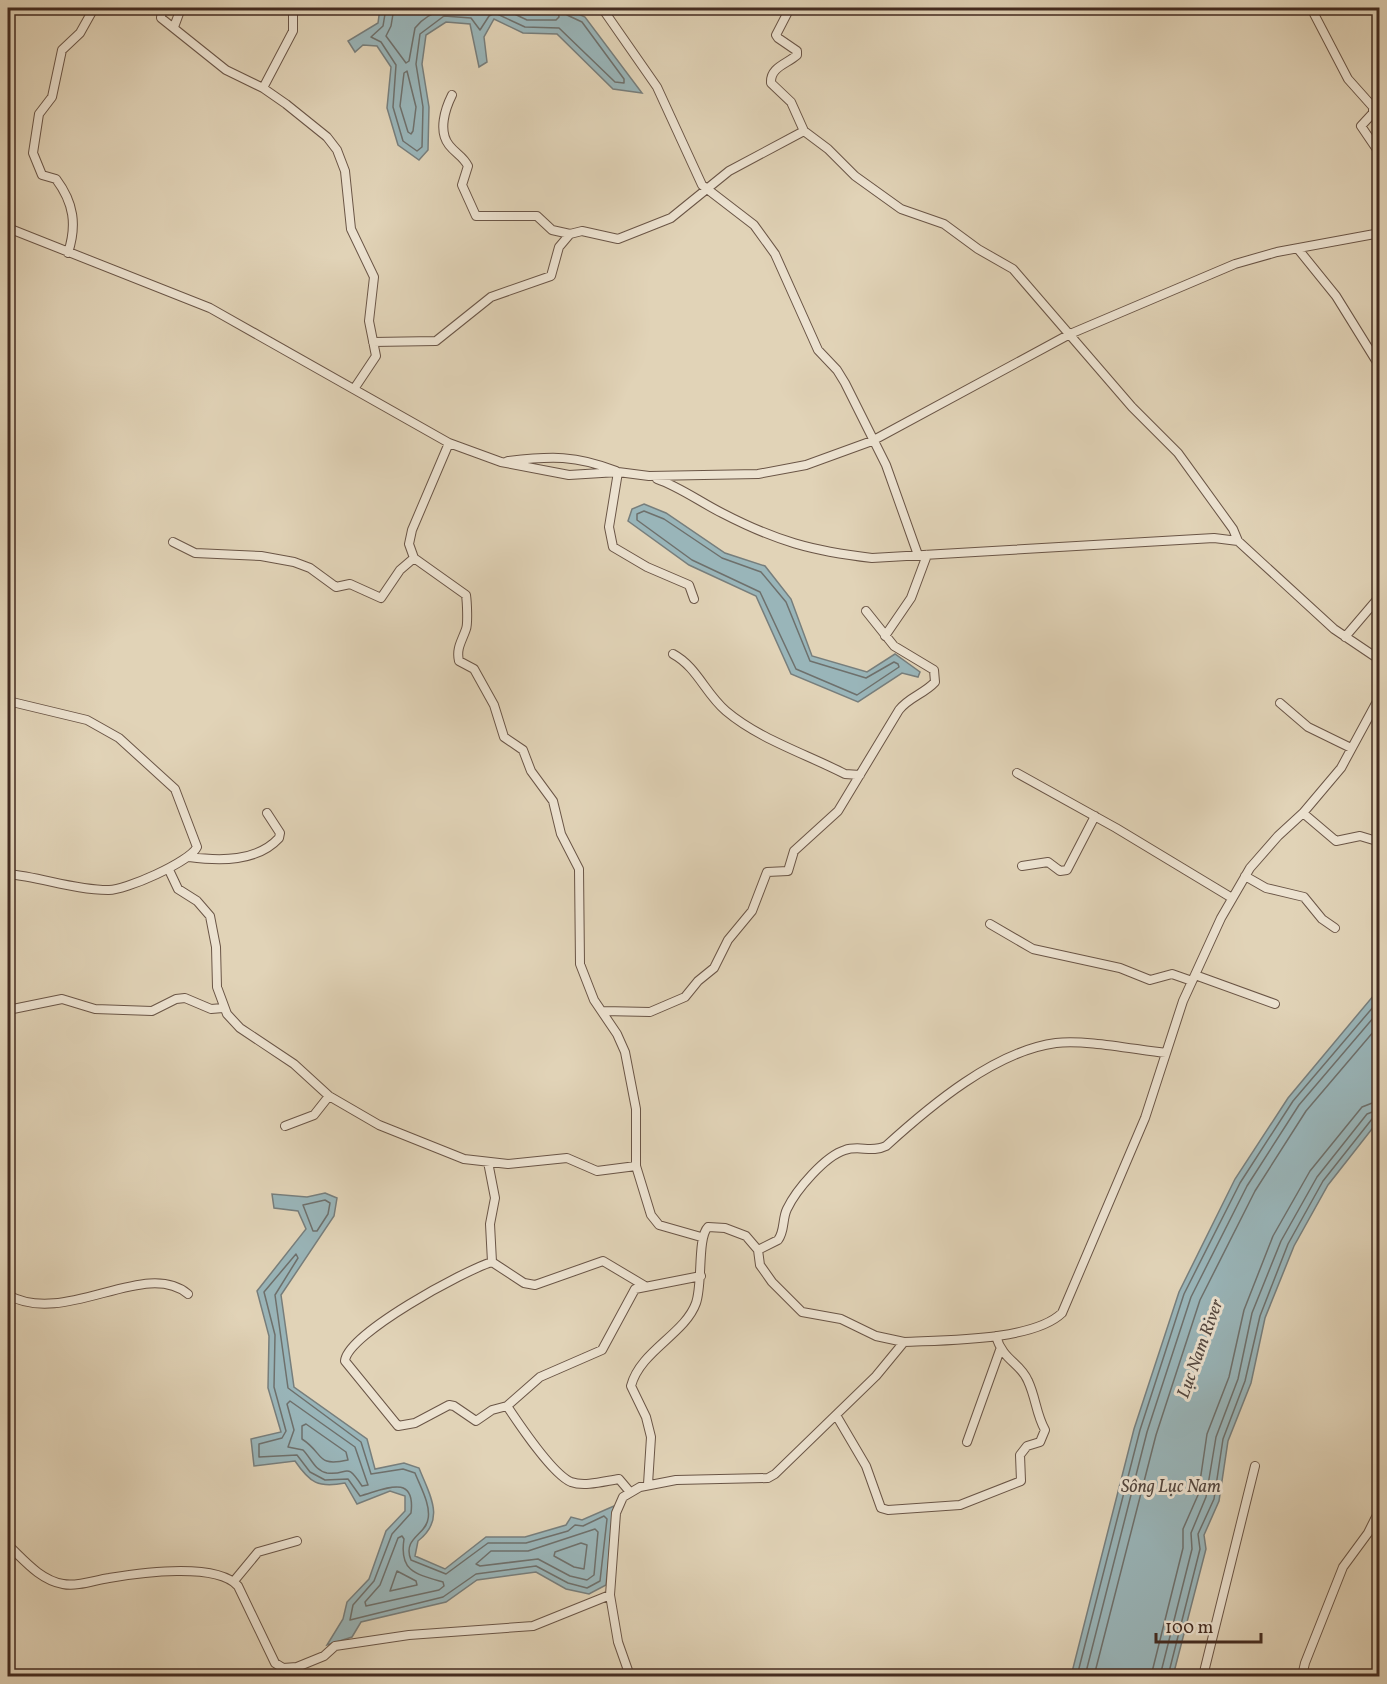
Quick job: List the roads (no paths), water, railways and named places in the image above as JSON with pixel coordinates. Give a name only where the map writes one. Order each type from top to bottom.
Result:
[{"type":"street","points":[[68,253],[75,231],[74,220],[56,179],[46,177],[38,170],[33,142],[40,110],[52,97],[62,50],[80,33],[94,8]]},
{"type":"street","points":[[162,8],[161,18],[226,70],[262,88],[327,137],[341,158],[351,229],[374,277],[369,321],[375,360],[354,389]]},
{"type":"street","points":[[174,27],[181,8]]},
{"type":"street","points":[[262,88],[293,31],[293,8]]},
{"type":"street","points":[[602,8],[657,87],[705,188],[746,218],[767,242],[818,350],[841,376],[886,465],[923,555],[911,598],[885,636]]},
{"type":"street","points":[[790,8],[776,34],[778,38],[797,51],[797,55],[778,67],[772,75],[771,83],[791,102],[804,131],[828,149],[855,176],[901,209],[944,224],[978,249],[1005,262],[1132,407],[1178,453],[1233,529],[1238,541],[1346,637],[1380,660]]},
{"type":"street","points":[[1311,8],[1348,79],[1373,107],[1373,113],[1361,126],[1380,154]]},
{"type":"street","points":[[452,95],[445,109],[445,135],[448,144],[463,156],[468,166],[462,185],[476,216],[480,218],[537,216],[552,230],[570,234],[582,231],[614,239],[623,238],[679,214],[705,188],[760,152],[804,131]]},
{"type":"street","points":[[8,228],[198,302],[449,443],[501,462],[569,475],[618,472],[650,476],[758,474],[806,465],[872,441],[1070,334],[1235,264],[1277,252],[1380,233]]},
{"type":"street","points":[[373,342],[436,341],[491,297],[551,276],[559,247],[570,234]]},
{"type":"street","points":[[1298,249],[1336,296],[1380,367]]},
{"type":"street","points":[[449,443],[412,530],[409,544],[414,558],[466,595],[467,627],[458,648],[459,661],[474,669],[494,705],[504,737],[523,750],[531,771],[555,804],[561,834],[576,861],[581,879],[578,926],[580,964],[588,989],[620,1040],[629,1069],[636,1108],[636,1166],[653,1221],[701,1237]]},
{"type":"street","points":[[501,462],[564,456],[594,462],[618,472]]},
{"type":"street","points":[[618,472],[609,527],[613,547],[647,567],[689,585],[694,599]]},
{"type":"street","points":[[650,476],[758,531],[809,549],[872,558],[1214,538],[1238,541]]},
{"type":"street","points":[[173,542],[195,553],[261,555],[294,562],[310,568],[336,587],[350,584],[378,599],[400,570],[414,558]]},
{"type":"street","points":[[1346,637],[1380,596]]},
{"type":"street","points":[[603,1011],[650,1012],[685,997],[698,981],[714,968],[728,940],[752,911],[765,874],[770,871],[788,871],[794,851],[838,811],[898,710],[907,700],[928,690],[935,682],[934,670],[894,646],[866,611]]},
{"type":"street","points":[[672,654],[688,662],[713,697],[738,720],[845,774],[860,776]]},
{"type":"street","points":[[648,1484],[651,1437],[646,1417],[631,1386],[654,1352],[692,1312],[701,1276],[701,1237],[708,1227],[715,1225],[746,1236],[758,1250],[763,1270],[802,1312],[841,1319],[876,1336],[904,1342],[996,1336],[1052,1322],[1062,1313],[1145,1118],[1193,978],[1232,898],[1245,876],[1278,836],[1303,813],[1341,768],[1380,696]]},
{"type":"street","points":[[8,700],[87,720],[118,738],[168,780],[180,797],[197,847],[189,857],[169,870],[110,891],[8,874]]},
{"type":"street","points":[[1280,703],[1312,729],[1351,748]]},
{"type":"street","points":[[1017,773],[1095,816],[1232,898]]},
{"type":"street","points":[[189,857],[224,859],[266,851],[279,838],[280,833],[267,813]]},
{"type":"street","points":[[1303,813],[1336,841],[1360,836],[1380,842]]},
{"type":"street","points":[[1022,866],[1048,862],[1060,871],[1067,870],[1095,816]]},
{"type":"street","points":[[169,870],[178,889],[197,901],[210,916],[216,947],[217,987],[223,1008],[240,1028],[278,1052],[329,1096],[379,1125],[424,1145],[464,1159],[508,1164],[567,1158],[597,1171],[636,1166]]},
{"type":"street","points":[[1245,876],[1266,888],[1304,897],[1328,925],[1335,928]]},
{"type":"street","points":[[990,924],[1033,949],[1120,968],[1150,980],[1172,974],[1193,978],[1275,1004]]},
{"type":"street","points":[[8,1010],[63,999],[94,1009],[152,1011],[176,999],[185,998],[211,1009],[223,1008]]},
{"type":"street","points":[[758,1250],[778,1240],[787,1209],[796,1195],[834,1156],[845,1150],[876,1151],[886,1146],[979,1072],[1029,1050],[1054,1043],[1166,1053]]},
{"type":"street","points":[[285,1126],[314,1114],[329,1096]]},
{"type":"street","points":[[488,1162],[495,1198],[490,1224],[492,1262]]},
{"type":"street","points":[[492,1262],[524,1283],[535,1285],[603,1261],[645,1286]]},
{"type":"street","points":[[492,1262],[468,1271],[407,1306],[353,1345],[347,1353],[345,1361],[398,1426],[415,1424],[449,1405],[476,1421],[492,1410],[507,1406],[540,1377],[602,1350],[632,1292],[645,1286],[701,1276]]},
{"type":"street","points":[[8,1295],[20,1302],[54,1304],[99,1295],[136,1284],[170,1283],[188,1294]]},
{"type":"street","points":[[836,1415],[866,1467],[881,1508],[944,1507],[978,1500],[1021,1481],[1020,1455],[1028,1446],[1040,1443],[1045,1434],[1037,1415],[1028,1380],[1000,1350],[996,1336]]},
{"type":"street","points":[[630,1677],[618,1642],[610,1595],[616,1513],[624,1497],[648,1484],[675,1480],[768,1478],[775,1474],[876,1376],[904,1342]]},
{"type":"street","points":[[967,1442],[1000,1350]]},
{"type":"street","points":[[507,1406],[529,1439],[563,1476],[581,1484],[619,1479],[630,1492]]},
{"type":"street","points":[[1203,1677],[1255,1466]]},
{"type":"street","points":[[1302,1677],[1305,1662],[1343,1567],[1368,1533],[1380,1509]]},
{"type":"street","points":[[234,1581],[258,1552],[297,1541]]},
{"type":"street","points":[[8,1545],[38,1573],[62,1584],[121,1576],[190,1571],[234,1581]]},
{"type":"street","points":[[234,1581],[275,1663],[284,1668],[306,1664],[324,1656],[335,1646],[409,1635],[533,1626],[610,1595]]},
{"type":"water","points":[[380,8],[566,8],[585,17],[642,93],[613,89],[557,34],[523,33],[494,19],[484,37],[487,62],[479,67],[470,24],[446,22],[426,35],[422,64],[429,107],[428,150],[419,160],[398,145],[387,108],[391,67],[377,46],[363,45],[355,52],[348,41],[378,23]]},
{"type":"water","points":[[644,504],[666,513],[725,553],[765,566],[791,599],[812,656],[867,672],[895,654],[920,672],[918,677],[902,673],[858,702],[791,674],[756,596],[689,565],[628,521],[632,509]]},
{"type":"water","name":"Sông Lục Nam","points":[[1379,989],[1379,1120],[1328,1185],[1294,1246],[1265,1318],[1251,1383],[1228,1441],[1219,1501],[1204,1535],[1206,1549],[1173,1676],[1071,1676],[1134,1429],[1179,1292],[1235,1179],[1288,1098]]},
{"type":"water","points":[[325,1193],[337,1198],[334,1216],[281,1295],[294,1387],[367,1439],[375,1469],[404,1463],[419,1468],[431,1498],[434,1516],[427,1533],[418,1541],[415,1556],[445,1569],[486,1537],[525,1537],[566,1525],[571,1517],[582,1520],[614,1506],[606,1585],[589,1594],[566,1589],[536,1572],[477,1580],[446,1602],[361,1622],[352,1637],[327,1645],[343,1619],[347,1602],[369,1579],[386,1531],[405,1511],[405,1496],[390,1491],[357,1504],[345,1483],[328,1485],[316,1482],[305,1474],[295,1461],[254,1466],[251,1439],[281,1432],[268,1388],[269,1336],[257,1291],[306,1229],[298,1211],[274,1208],[272,1194],[307,1197]]},
{"type":"water label","name":"Lục Nam River","points":[[1201,1349]]}]
